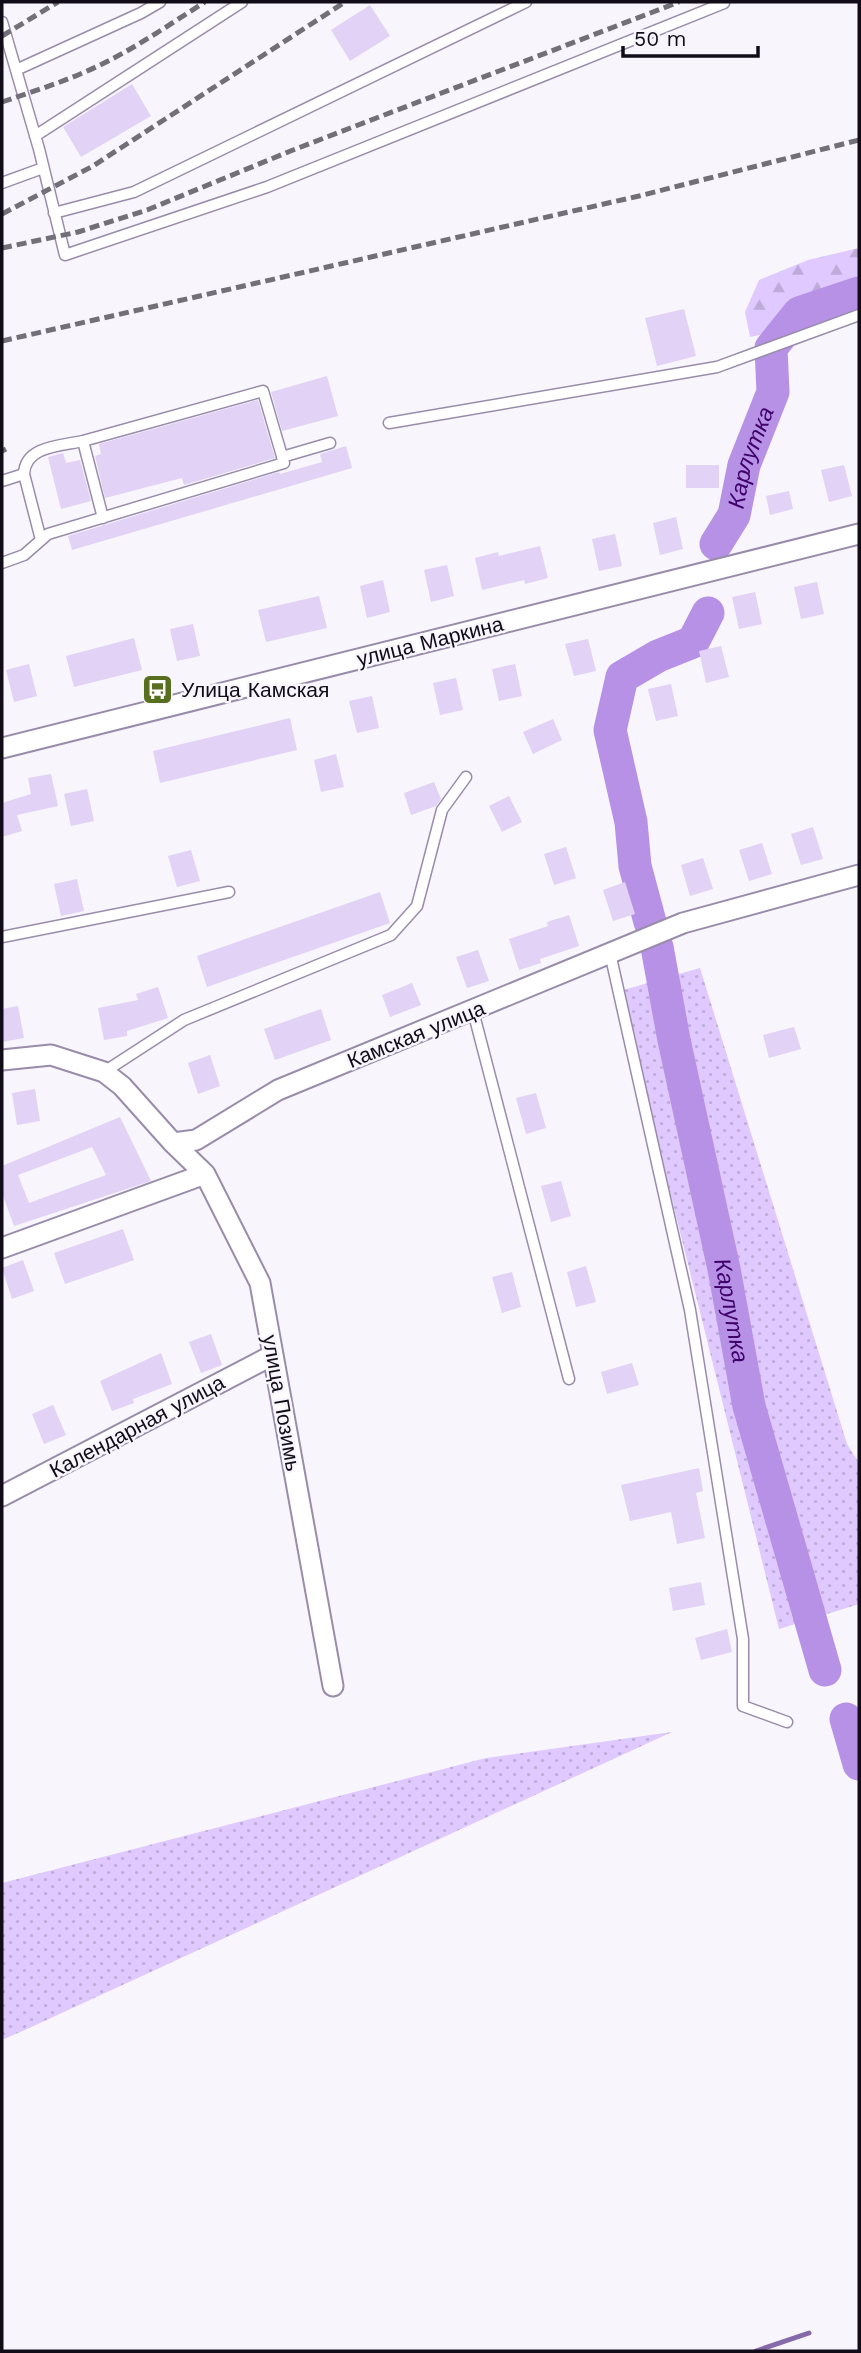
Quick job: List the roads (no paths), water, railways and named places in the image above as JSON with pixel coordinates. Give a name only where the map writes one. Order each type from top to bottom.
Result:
[{"type":"street","name":"улица Маркина","points":[[2,748],[859,534]]},
{"type":"street","name":"Камская улица","points":[[173,1143],[196,1140],[278,1090],[683,923],[859,876]]},
{"type":"street","points":[[2,1060],[51,1055],[104,1072],[122,1086],[173,1143]]},
{"type":"street","name":"улица Позимь","points":[[173,1143],[205,1174],[260,1283],[334,1686]]},
{"type":"street","points":[[2,1248],[205,1174]]},
{"type":"street","name":"Календарная улица","points":[[2,1496],[273,1355]]},
{"type":"lane","points":[[16,70],[160,2]]},
{"type":"lane","points":[[35,136],[242,2]]},
{"type":"lane","points":[[54,213],[134,192],[512,5],[526,2]]},
{"type":"lane","points":[[2,22],[35,136],[65,255],[267,187],[724,3]]},
{"type":"lane","points":[[2,183],[43,168]]},
{"type":"lane","points":[[389,423],[717,367],[859,315]]},
{"type":"lane","points":[[2,563],[24,555],[48,534],[284,463],[263,391],[34,453],[24,464],[24,474],[41,540]]},
{"type":"lane","points":[[83,441],[103,517]]},
{"type":"lane","points":[[282,457],[330,443]]},
{"type":"lane","points":[[2,481],[24,474]]},
{"type":"lane","points":[[104,1072],[184,1020],[391,935],[417,905],[442,810],[466,777]]},
{"type":"lane","points":[[2,937],[229,892]]},
{"type":"lane","points":[[610,952],[690,1310],[743,1639],[743,1706],[787,1722]]},
{"type":"lane","points":[[472,1011],[569,1379]]},
{"type":"waterway","name":"Карлутка","points":[[716,544],[734,515],[744,465],[773,392],[771,348],[799,313],[859,293]]},
{"type":"waterway","name":"Карлутка","points":[[650,922],[635,866],[631,822],[610,730],[622,677],[658,656],[693,642],[708,613]]},
{"type":"waterway","name":"Карлутка","points":[[657,947],[674,1040],[724,1269],[749,1406],[825,1670]]},
{"type":"waterway","name":"Карлутка","points":[[846,1719],[859,1764]]},
{"type":"waterway","points":[[756,2351],[809,2333]]},
{"type":"railway","points":[[2,36],[58,2]]},
{"type":"railway","points":[[2,102],[98,66],[139,44],[205,2]]},
{"type":"railway","points":[[2,214],[93,166],[345,2]]},
{"type":"railway","points":[[2,248],[78,232],[147,210],[293,150],[679,2]]},
{"type":"railway","points":[[2,341],[639,196],[859,140]]},
{"type":"railway","points":[[2,451],[6,449]]},
{"type":"place","name":"Улица Камская","points":[[158,689]]}]
